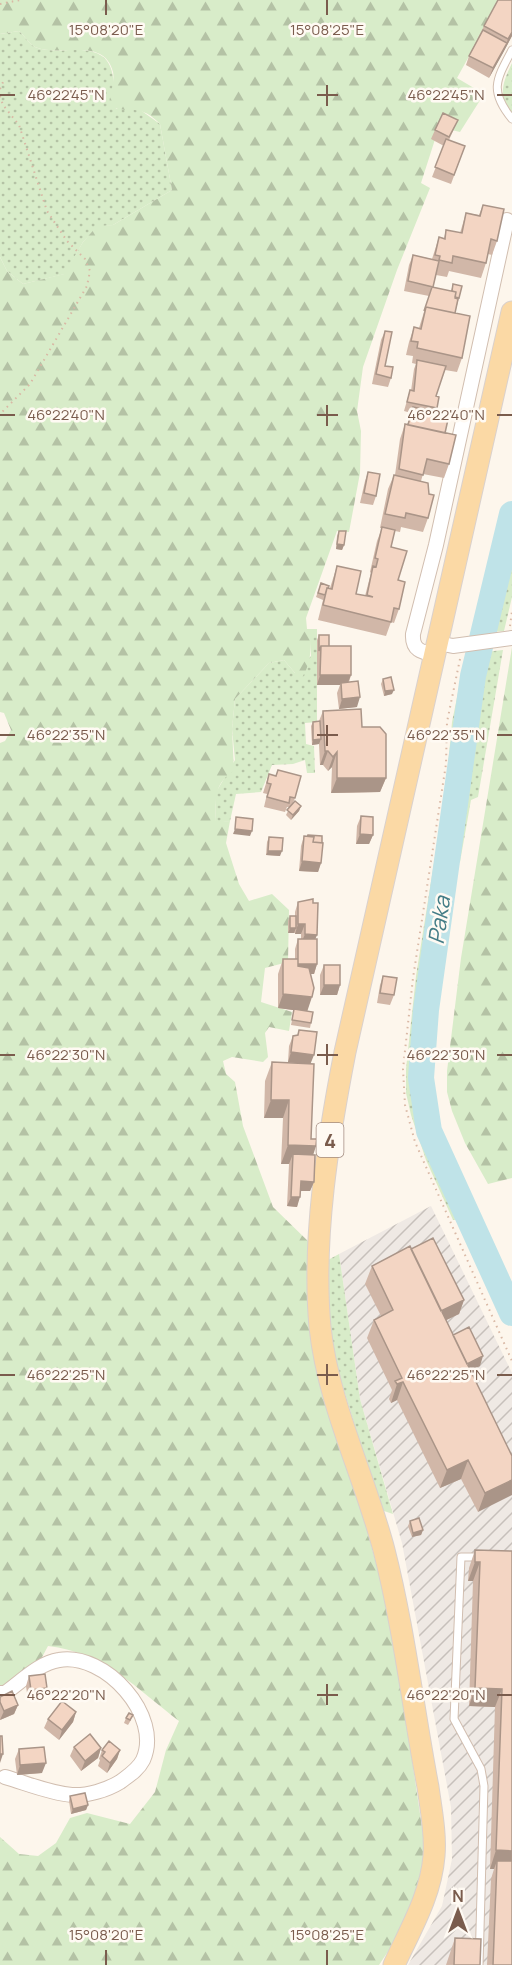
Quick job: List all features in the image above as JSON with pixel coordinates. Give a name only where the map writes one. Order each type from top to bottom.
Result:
[{"type":"main road","name":"4","points":[[394,1965],[427,1894],[434,1856],[433,1825],[384,1550],[333,1386],[321,1331],[318,1294],[335,1107],[512,312]]},
{"type":"street","points":[[507,220],[436,544],[413,634],[413,643],[416,649],[436,649],[508,639]]},
{"type":"street","points":[[0,1693],[5,1693],[45,1663],[62,1659],[85,1662],[120,1684],[142,1716],[146,1734],[142,1762],[132,1774],[114,1785],[91,1793],[73,1795],[56,1792],[5,1777]]},
{"type":"lane","points":[[512,50],[496,82],[499,103],[512,119]]},
{"type":"lane","points":[[479,1965],[484,1786],[481,1769],[454,1719],[461,1557],[492,1558]]},
{"type":"path","points":[[0,4],[20,0]]},
{"type":"path","points":[[0,89],[3,82]]},
{"type":"path","points":[[0,96],[3,105],[19,125],[47,211],[67,241],[85,259],[90,271],[87,286],[30,384],[0,414]]},
{"type":"path","points":[[462,645],[447,722],[446,764],[413,978],[403,1069],[405,1105],[415,1142],[512,1361]]},
{"type":"shaded area","points":[[431,1206],[512,1373],[512,1965],[408,1965],[442,1906],[452,1859],[451,1807],[402,1543],[360,1399],[339,1254]]},
{"type":"green space","points":[[0,0],[500,0],[457,78],[484,94],[460,132],[439,127],[421,183],[430,188],[397,270],[363,367],[357,411],[361,431],[360,473],[349,532],[337,531],[306,618],[307,629],[311,629],[307,668],[300,680],[296,679],[295,673],[284,660],[269,663],[235,699],[232,729],[234,771],[219,787],[216,799],[216,822],[230,821],[226,843],[239,884],[249,901],[272,894],[289,910],[288,962],[265,968],[261,1002],[292,1012],[289,1031],[269,1027],[265,1033],[268,1057],[263,1062],[232,1057],[223,1061],[226,1074],[235,1082],[243,1126],[273,1207],[312,1245],[354,1480],[384,1594],[404,1705],[424,1841],[423,1867],[414,1900],[391,1947],[379,1965],[0,1965],[0,1837],[19,1854],[38,1856],[56,1843],[70,1818],[87,1813],[130,1824],[155,1792],[166,1750],[179,1721],[134,1685],[103,1664],[68,1650],[48,1646],[40,1661],[0,1688],[0,743],[5,741],[11,730],[4,713],[0,712],[0,257],[7,271],[23,284],[64,274],[83,242],[97,226],[113,225],[172,190],[160,124],[145,113],[122,110],[109,105],[113,72],[108,61],[101,54],[91,51],[45,50],[35,47],[19,31],[0,34]]},
{"type":"green space","points":[[19,31],[35,47],[51,50],[84,50],[103,57],[112,72],[116,109],[139,109],[160,124],[172,190],[113,225],[97,227],[83,242],[65,274],[23,284],[7,271],[0,257],[0,34]]},
{"type":"green space","points":[[512,63],[512,113],[504,101],[503,89]]},
{"type":"green space","points":[[512,556],[512,597],[504,631],[491,632]]},
{"type":"green space","points":[[311,629],[317,629],[317,722],[305,723],[306,744],[314,746],[315,773],[307,773],[305,760],[293,764],[272,765],[261,792],[236,794],[230,821],[216,823],[215,794],[235,760],[232,729],[235,699],[269,663],[284,660],[295,673],[311,656]]},
{"type":"green space","points":[[512,647],[512,1178],[488,1184],[465,1143],[452,1111],[447,1092],[447,1071],[461,958]]},
{"type":"green space","points":[[503,650],[478,797],[471,800],[460,862],[451,866],[485,652]]},
{"type":"green space","points":[[475,652],[426,959],[414,1071],[421,1118],[461,1220],[453,1220],[426,1160],[411,1115],[406,1093],[406,1069],[416,976],[446,787],[452,722],[466,653]]},
{"type":"green space","points":[[339,1254],[360,1399],[393,1514],[384,1511],[379,1504],[334,1358],[329,1330],[328,1260]]},
{"type":"building","points":[[498,0],[512,0],[512,32],[508,39],[484,26]]},
{"type":"building","points":[[483,30],[507,43],[493,68],[469,56]]},
{"type":"building","points":[[443,113],[458,120],[449,137],[435,130]]},
{"type":"building","points":[[446,139],[465,146],[454,175],[435,167]]},
{"type":"building","points":[[483,205],[504,209],[497,241],[491,239],[486,263],[453,256],[452,263],[439,260],[440,256],[435,255],[439,237],[445,239],[446,230],[462,233],[466,213],[480,216]]},
{"type":"building","points":[[413,255],[439,261],[433,287],[408,281]]},
{"type":"building","points":[[453,284],[462,286],[459,298],[455,297],[456,292],[452,291]]},
{"type":"building","points":[[432,287],[456,292],[455,298],[458,299],[455,313],[426,307],[424,311]]},
{"type":"building","points":[[426,307],[470,316],[462,358],[417,348],[418,342],[411,341],[414,327],[421,329]]},
{"type":"building","points":[[385,331],[392,332],[385,366],[393,367],[391,378],[376,374]]},
{"type":"building","points":[[417,360],[446,366],[436,396],[439,397],[437,408],[407,402],[410,390],[414,391]]},
{"type":"building","points":[[413,407],[449,415],[445,433],[408,425]]},
{"type":"building","points":[[405,424],[456,435],[449,464],[427,459],[423,475],[399,469]]},
{"type":"building","points":[[368,472],[380,474],[376,496],[364,493]]},
{"type":"building","points":[[394,475],[428,483],[429,494],[434,495],[428,518],[406,513],[405,518],[385,514]]},
{"type":"building","points":[[382,527],[395,530],[391,547],[407,551],[398,580],[405,582],[399,609],[394,608],[391,622],[323,605],[327,588],[332,589],[337,566],[361,571],[356,594],[373,597],[367,595],[373,566],[376,567],[378,559],[375,558]]},
{"type":"building","points":[[339,531],[346,531],[344,545],[337,544]]},
{"type":"building","points":[[321,583],[329,586],[325,595],[318,593]]},
{"type":"building","points":[[319,635],[329,635],[329,646],[321,646],[319,651]]},
{"type":"building","points":[[321,646],[351,646],[351,675],[320,675]]},
{"type":"building","points":[[391,677],[394,690],[385,691],[383,679]]},
{"type":"building","points":[[358,681],[360,697],[342,699],[341,683]]},
{"type":"building","points":[[361,709],[362,727],[380,727],[386,734],[386,778],[337,778],[337,752],[333,757],[325,751],[323,711]]},
{"type":"building","points":[[320,721],[321,739],[313,740],[313,722]]},
{"type":"building","points":[[278,770],[301,776],[295,798],[290,797],[289,803],[267,797],[271,784],[267,783],[269,774],[276,776]]},
{"type":"building","points":[[295,801],[301,806],[293,815],[287,810]]},
{"type":"building","points":[[361,816],[373,817],[373,835],[360,834]]},
{"type":"building","points":[[236,817],[253,819],[252,831],[235,829]]},
{"type":"building","points":[[308,835],[322,836],[322,843],[313,842],[314,837]]},
{"type":"building","points":[[304,836],[314,837],[313,842],[323,843],[321,863],[302,861]]},
{"type":"building","points":[[269,837],[283,838],[282,851],[268,851]]},
{"type":"building","points":[[313,899],[313,903],[318,903],[317,935],[305,934],[305,924],[298,924],[298,902]]},
{"type":"building","points":[[290,916],[296,916],[296,928],[290,928]]},
{"type":"building","points":[[298,939],[317,939],[317,964],[298,964]]},
{"type":"building","points":[[283,959],[298,959],[298,966],[309,968],[314,988],[312,997],[283,994]]},
{"type":"building","points":[[324,965],[340,965],[340,985],[324,985]]},
{"type":"building","points":[[383,976],[397,978],[394,995],[380,993]]},
{"type":"building","points":[[294,1009],[313,1012],[311,1023],[292,1020]]},
{"type":"building","points":[[299,1030],[317,1032],[314,1055],[291,1052],[293,1036],[298,1035]]},
{"type":"building","points":[[272,1062],[314,1064],[311,1139],[317,1139],[316,1146],[288,1145],[289,1100],[271,1100]]},
{"type":"building","points":[[293,1154],[315,1155],[314,1182],[301,1181],[300,1197],[291,1197]]},
{"type":"building","points":[[433,1238],[464,1300],[441,1311],[411,1249]]},
{"type":"building","points":[[410,1246],[512,1456],[512,1480],[485,1493],[468,1460],[447,1470],[403,1382],[397,1384],[395,1381],[402,1378],[374,1320],[393,1310],[372,1266]]},
{"type":"building","points":[[469,1327],[483,1356],[467,1364],[453,1335]]},
{"type":"building","points":[[419,1518],[423,1530],[413,1533],[410,1521]]},
{"type":"building","points":[[475,1550],[512,1551],[512,1851],[496,1850],[502,1689],[475,1688],[480,1562],[475,1562]]},
{"type":"building","points":[[45,1674],[47,1688],[31,1690],[29,1676]]},
{"type":"building","points":[[12,1691],[18,1705],[4,1711],[0,1697]]},
{"type":"building","points":[[62,1701],[76,1712],[62,1730],[48,1719]]},
{"type":"building","points":[[129,1713],[133,1715],[130,1720],[126,1718]]},
{"type":"building","points":[[90,1734],[101,1748],[85,1761],[74,1747]]},
{"type":"building","points":[[0,1736],[2,1736],[3,1754],[0,1754]]},
{"type":"building","points":[[109,1741],[120,1750],[110,1763],[102,1756],[105,1752],[102,1750]]},
{"type":"building","points":[[44,1747],[46,1763],[20,1765],[19,1749]]},
{"type":"building","points":[[85,1793],[88,1805],[73,1809],[70,1796]]},
{"type":"building","points":[[497,1861],[512,1861],[512,1965],[493,1965]]},
{"type":"building","points":[[455,1938],[481,1939],[480,1965],[454,1965]]},
{"type":"waterway","name":"Paka","points":[[512,514],[473,676],[426,1010],[421,1078],[429,1131],[512,1313]]}]
